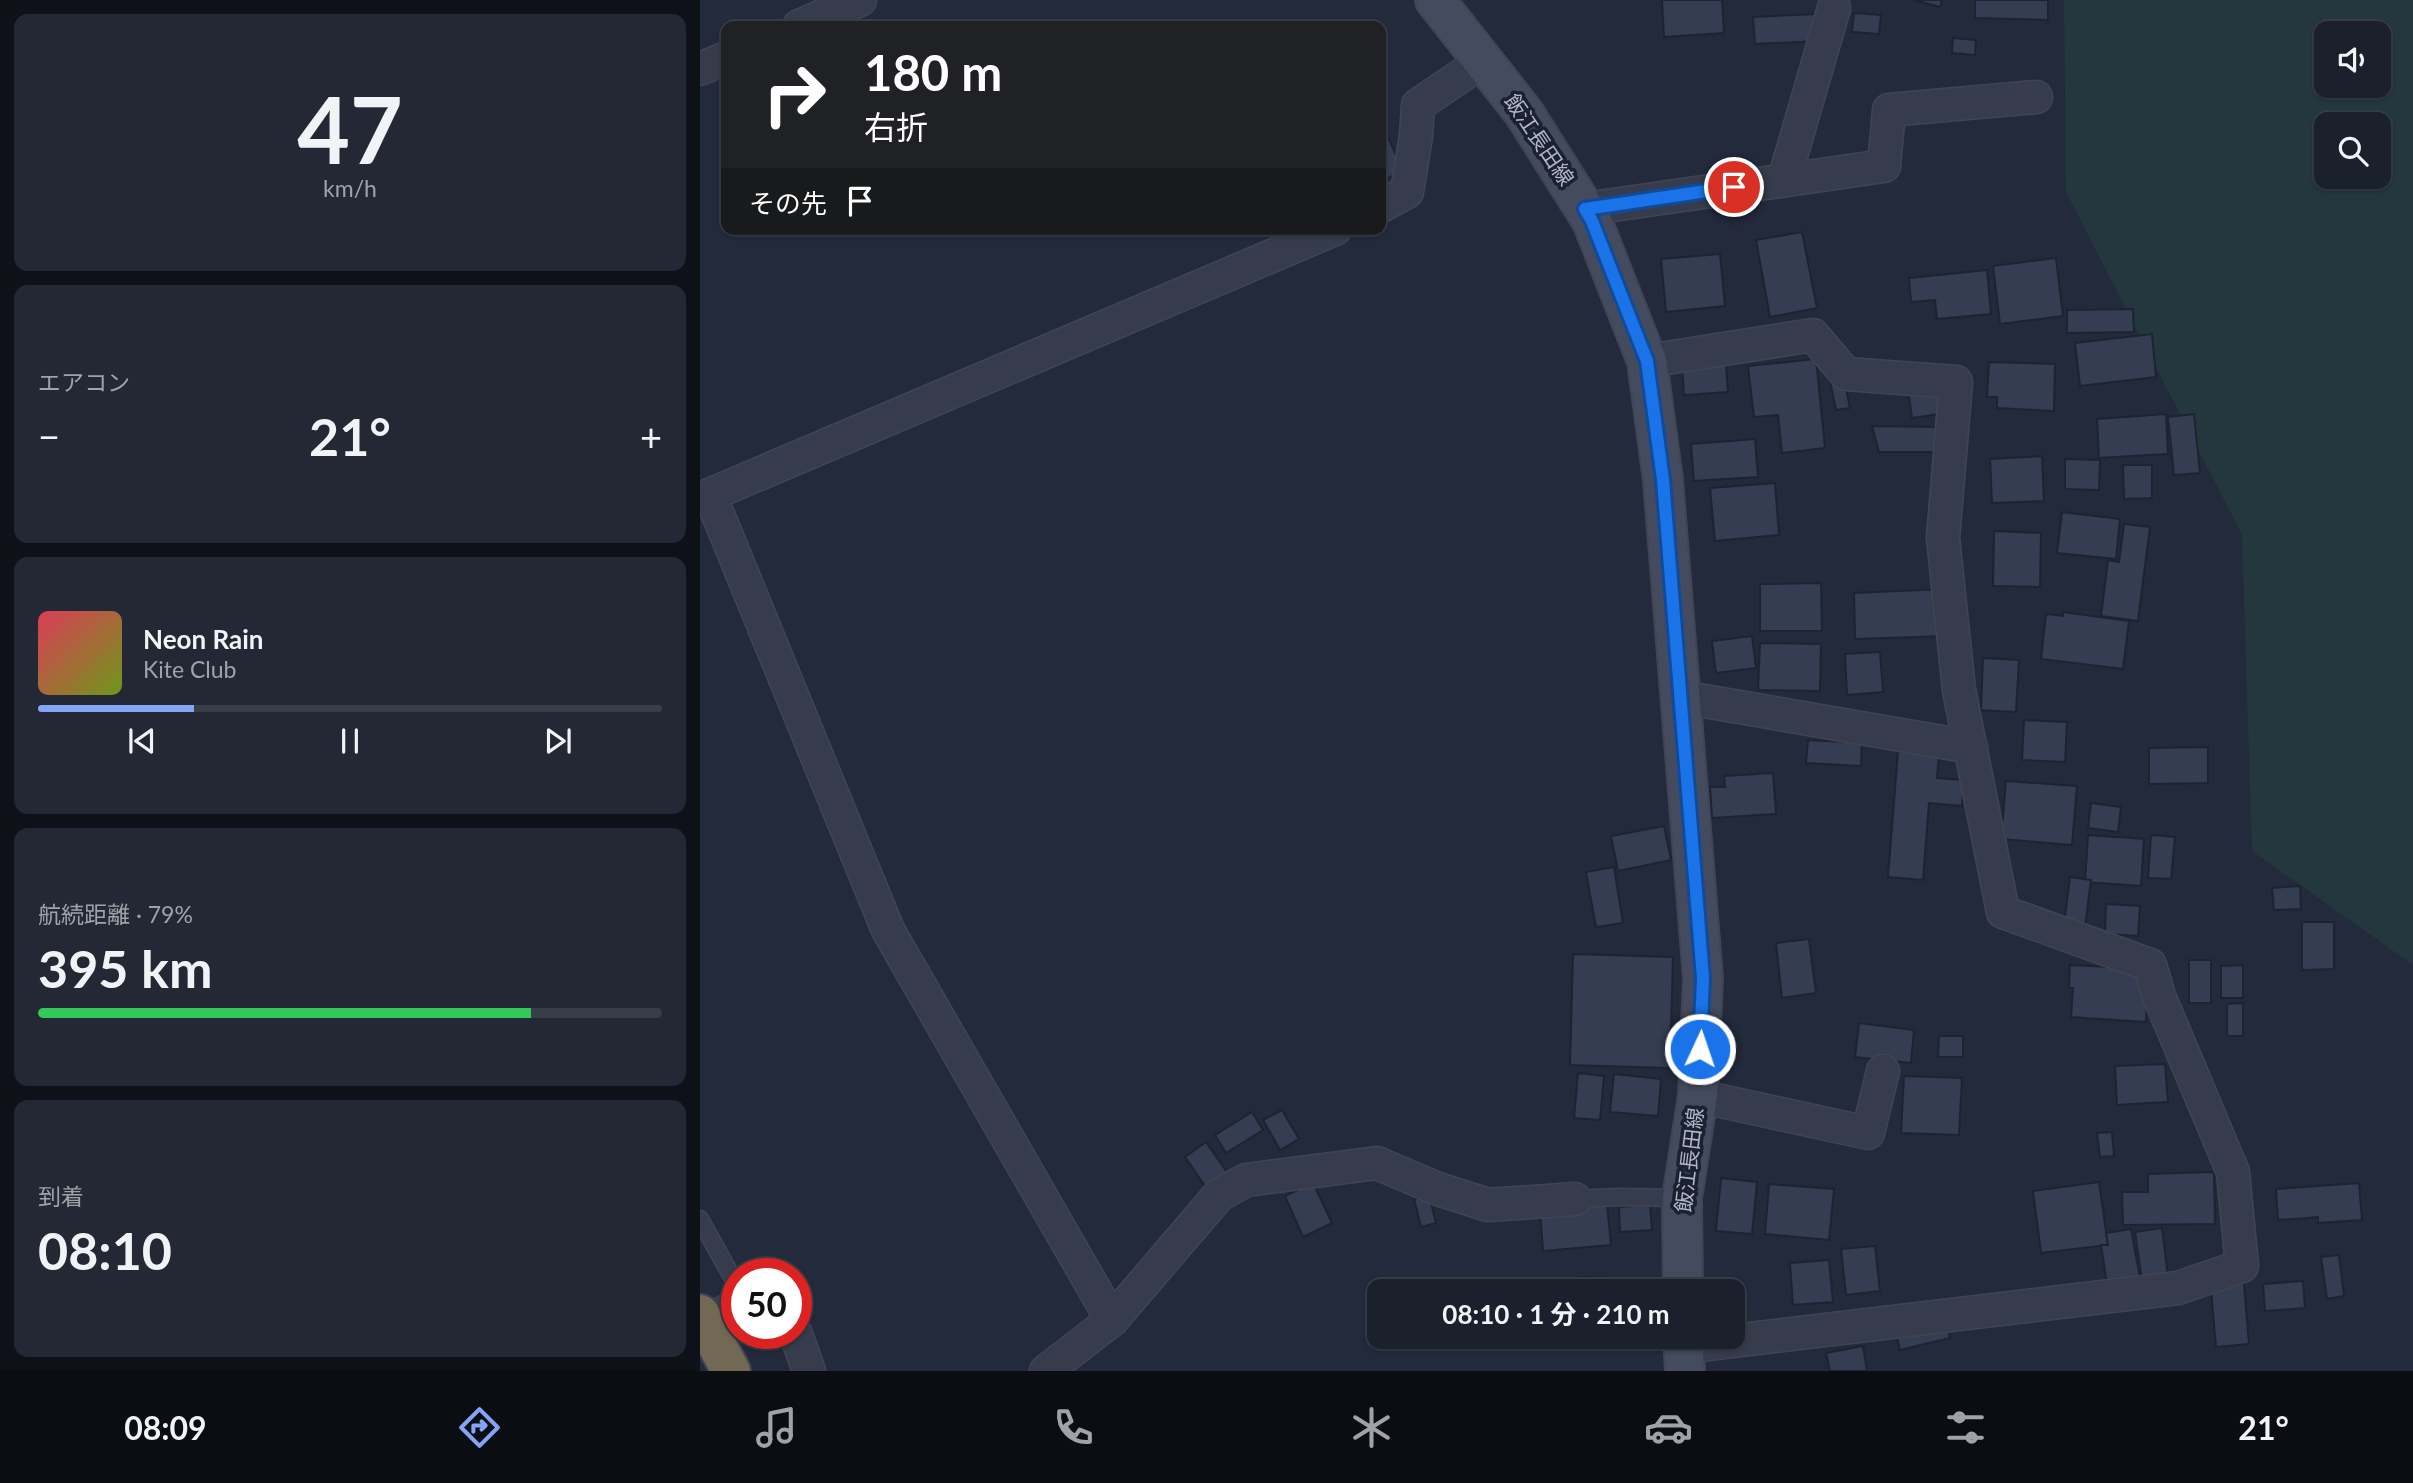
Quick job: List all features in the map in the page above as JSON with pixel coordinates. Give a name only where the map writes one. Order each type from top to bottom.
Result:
[{"type":"highway","points":[[700,1314],[731,1371]]},
{"type":"main road","name":"飯江長田線","points":[[1439,2],[1524,113],[1592,221],[1647,361],[1663,480],[1703,978],[1698,1096],[1682,1198],[1683,1279]]},
{"type":"street","points":[[811,21],[860,0]]},
{"type":"street","points":[[1784,180],[1834,8]]},
{"type":"street","points":[[700,69],[721,60]]},
{"type":"street","points":[[1386,203],[1407,192],[1418,105],[1483,61]]},
{"type":"street","points":[[1585,209],[1884,166],[1889,110],[2036,97]]},
{"type":"street","points":[[1112,1320],[888,930],[705,497],[1321,235]]},
{"type":"street","points":[[1647,361],[1813,335],[1846,374],[1956,382],[1943,538],[1959,690],[2003,912],[2150,965],[2159,996],[2233,1171],[2242,1266],[2178,1288],[1684,1352]]},
{"type":"street","points":[[1681,698],[1971,747]]},
{"type":"street","points":[[1698,1096],[1868,1133],[1883,1071]]},
{"type":"street","points":[[1046,1371],[1112,1320],[1219,1195],[1246,1180],[1377,1163],[1438,1189],[1488,1205],[1575,1199]]},
{"type":"street","points":[[801,1349],[809,1371]]},
{"type":"lane","points":[[1575,1199],[1682,1198]]},
{"type":"lane","points":[[700,1219],[722,1258]]},
{"type":"green space","points":[[2064,0],[2413,0],[2413,965],[2252,851],[2242,535],[2066,192]]},
{"type":"building","points":[[1662,0],[1722,0],[1724,33],[1664,37]]},
{"type":"building","points":[[1914,0],[1942,0],[1940,7]]},
{"type":"building","points":[[1975,0],[2048,0],[2048,20],[1975,18]]},
{"type":"building","points":[[1854,13],[1881,15],[1879,34],[1852,32]]},
{"type":"building","points":[[1816,14],[1817,41],[1755,44],[1753,17]]},
{"type":"building","points":[[1953,38],[1976,40],[1975,55],[1952,53]]},
{"type":"building","points":[[1386,132],[1403,171],[1386,179]]},
{"type":"building","points":[[1802,232],[1817,308],[1770,317],[1756,240]]},
{"type":"building","points":[[1720,254],[1725,306],[1666,312],[1661,259]]},
{"type":"building","points":[[2056,258],[2063,316],[2000,324],[1993,266]]},
{"type":"building","points":[[1987,270],[1991,314],[1937,319],[1935,300],[1911,302],[1909,278]]},
{"type":"building","points":[[2133,309],[2134,332],[2067,333],[2067,310]]},
{"type":"building","points":[[2152,334],[2156,377],[2080,386],[2075,343]]},
{"type":"building","points":[[1816,359],[1825,448],[1782,453],[1778,415],[1754,417],[1748,366]]},
{"type":"building","points":[[1989,362],[2055,364],[2054,411],[1997,408],[1997,397],[1987,397]]},
{"type":"building","points":[[1726,364],[1728,392],[1684,395],[1682,367]]},
{"type":"building","points":[[1844,379],[1850,408],[1836,410],[1830,381]]},
{"type":"building","points":[[1936,385],[1940,414],[1912,418],[1908,389]]},
{"type":"building","points":[[2166,414],[2168,454],[2099,458],[2097,419]]},
{"type":"building","points":[[2194,414],[2200,473],[2174,475],[2168,417]]},
{"type":"building","points":[[1872,426],[1938,427],[1938,452],[1879,452]]},
{"type":"building","points":[[1755,439],[1758,477],[1694,481],[1691,444]]},
{"type":"building","points":[[2042,456],[2044,501],[1992,503],[1990,459]]},
{"type":"building","points":[[2065,459],[2100,460],[2099,490],[2065,489]]},
{"type":"building","points":[[2123,465],[2152,465],[2152,498],[2124,499]]},
{"type":"building","points":[[1775,483],[1779,535],[1715,541],[1710,488]]},
{"type":"building","points":[[2062,512],[2120,519],[2116,559],[2057,553]]},
{"type":"building","points":[[2124,524],[2150,527],[2138,621],[2101,616],[2108,560],[2119,562]]},
{"type":"building","points":[[1994,531],[2041,533],[2040,587],[1993,586]]},
{"type":"building","points":[[1821,583],[1822,631],[1760,631],[1760,584]]},
{"type":"building","points":[[1944,589],[1946,636],[1855,639],[1854,593]]},
{"type":"building","points":[[2063,612],[2129,621],[2123,669],[2041,659],[2046,614],[2063,616]]},
{"type":"building","points":[[1752,636],[1756,668],[1716,673],[1712,641]]},
{"type":"building","points":[[1760,643],[1821,644],[1820,691],[1758,690]]},
{"type":"building","points":[[1880,652],[1883,692],[1847,695],[1845,654]]},
{"type":"building","points":[[1983,658],[2019,660],[2016,712],[1981,710]]},
{"type":"building","points":[[2024,720],[2067,722],[2065,762],[2022,760]]},
{"type":"building","points":[[1808,740],[1862,743],[1861,766],[1806,763]]},
{"type":"building","points":[[2208,747],[2208,783],[2149,784],[2149,748]]},
{"type":"building","points":[[1898,751],[1939,754],[1937,778],[1964,780],[1962,806],[1929,803],[1923,880],[1888,877]]},
{"type":"building","points":[[1773,773],[1776,814],[1712,818],[1710,787],[1725,787],[1724,776]]},
{"type":"building","points":[[2006,781],[2077,786],[2072,845],[2001,839]]},
{"type":"building","points":[[2091,803],[2121,807],[2118,832],[2088,828]]},
{"type":"building","points":[[1664,826],[1671,860],[1618,871],[1611,836]]},
{"type":"building","points":[[2088,835],[2144,839],[2141,886],[2085,882]]},
{"type":"building","points":[[2151,835],[2175,837],[2171,879],[2148,878]]},
{"type":"building","points":[[1614,867],[1623,923],[1596,927],[1586,872]]},
{"type":"building","points":[[2070,877],[2091,880],[2085,927],[2064,924]]},
{"type":"building","points":[[2300,886],[2301,909],[2274,910],[2272,888]]},
{"type":"building","points":[[2106,904],[2140,906],[2138,936],[2105,934]]},
{"type":"building","points":[[2302,922],[2334,922],[2334,969],[2302,970]]},
{"type":"building","points":[[1809,939],[1816,993],[1782,998],[1776,943]]},
{"type":"building","points":[[1573,954],[1673,957],[1670,1068],[1570,1065]]},
{"type":"building","points":[[2189,960],[2211,960],[2211,1003],[2189,1003]]},
{"type":"building","points":[[2070,965],[2149,969],[2146,1022],[2071,1017],[2073,988],[2069,988]]},
{"type":"building","points":[[2243,965],[2243,998],[2221,998],[2221,966]]},
{"type":"building","points":[[2243,1003],[2243,1036],[2227,1036],[2227,1004]]},
{"type":"building","points":[[1859,1023],[1914,1030],[1911,1063],[1855,1057]]},
{"type":"building","points":[[1939,1036],[1963,1036],[1963,1057],[1938,1057]]},
{"type":"building","points":[[2165,1064],[2168,1102],[2117,1105],[2115,1066]]},
{"type":"building","points":[[1578,1073],[1604,1076],[1600,1120],[1574,1118]]},
{"type":"building","points":[[1614,1074],[1661,1079],[1658,1116],[1610,1112]]},
{"type":"building","points":[[1904,1076],[1962,1078],[1959,1135],[1901,1133]]},
{"type":"building","points":[[1282,1110],[1299,1139],[1280,1150],[1263,1120]]},
{"type":"building","points":[[1252,1112],[1263,1130],[1226,1153],[1215,1135]]},
{"type":"building","points":[[2112,1132],[2114,1156],[2100,1157],[2097,1133]]},
{"type":"building","points":[[1206,1142],[1231,1178],[1210,1193],[1185,1157]]},
{"type":"building","points":[[2214,1172],[2215,1224],[2123,1225],[2122,1192],[2148,1192],[2148,1174]]},
{"type":"building","points":[[1721,1178],[1757,1182],[1752,1234],[1716,1231]]},
{"type":"building","points":[[2099,1182],[2108,1245],[2041,1253],[2033,1191]]},
{"type":"building","points":[[1313,1183],[1332,1223],[1303,1237],[1285,1196]]},
{"type":"building","points":[[2359,1183],[2362,1220],[2318,1223],[2318,1217],[2278,1220],[2276,1189]]},
{"type":"building","points":[[1769,1184],[1834,1189],[1829,1240],[1765,1234]]},
{"type":"building","points":[[1429,1195],[1436,1223],[1421,1227],[1414,1199]]},
{"type":"building","points":[[1607,1205],[1611,1245],[1543,1251],[1540,1210]]},
{"type":"building","points":[[1650,1205],[1652,1230],[1620,1232],[1619,1207]]},
{"type":"building","points":[[2162,1228],[2168,1277],[2142,1281],[2135,1232]]},
{"type":"building","points":[[2131,1229],[2140,1278],[2107,1284],[2101,1245],[2108,1245],[2106,1233]]},
{"type":"building","points":[[1875,1246],[1880,1291],[1846,1295],[1841,1249]]},
{"type":"building","points":[[2339,1255],[2344,1296],[2327,1299],[2321,1257]]},
{"type":"building","points":[[1829,1260],[1833,1302],[1793,1305],[1790,1263]]},
{"type":"building","points":[[1579,1277],[1608,1278],[1608,1279]]},
{"type":"building","points":[[2240,1278],[2244,1284],[2249,1344],[2216,1347],[2211,1289]]},
{"type":"building","points":[[2303,1281],[2305,1308],[2265,1311],[2263,1284]]},
{"type":"building","points":[[1945,1317],[1950,1338],[1900,1350],[1895,1329]]},
{"type":"building","points":[[1863,1346],[1867,1371],[1830,1371],[1826,1353]]},
{"type":"tunnel","points":[[700,1322],[721,1312]]},
{"type":"route","points":[[1700,1049],[1703,978],[1663,480],[1647,361],[1585,209],[1734,187]]}]
